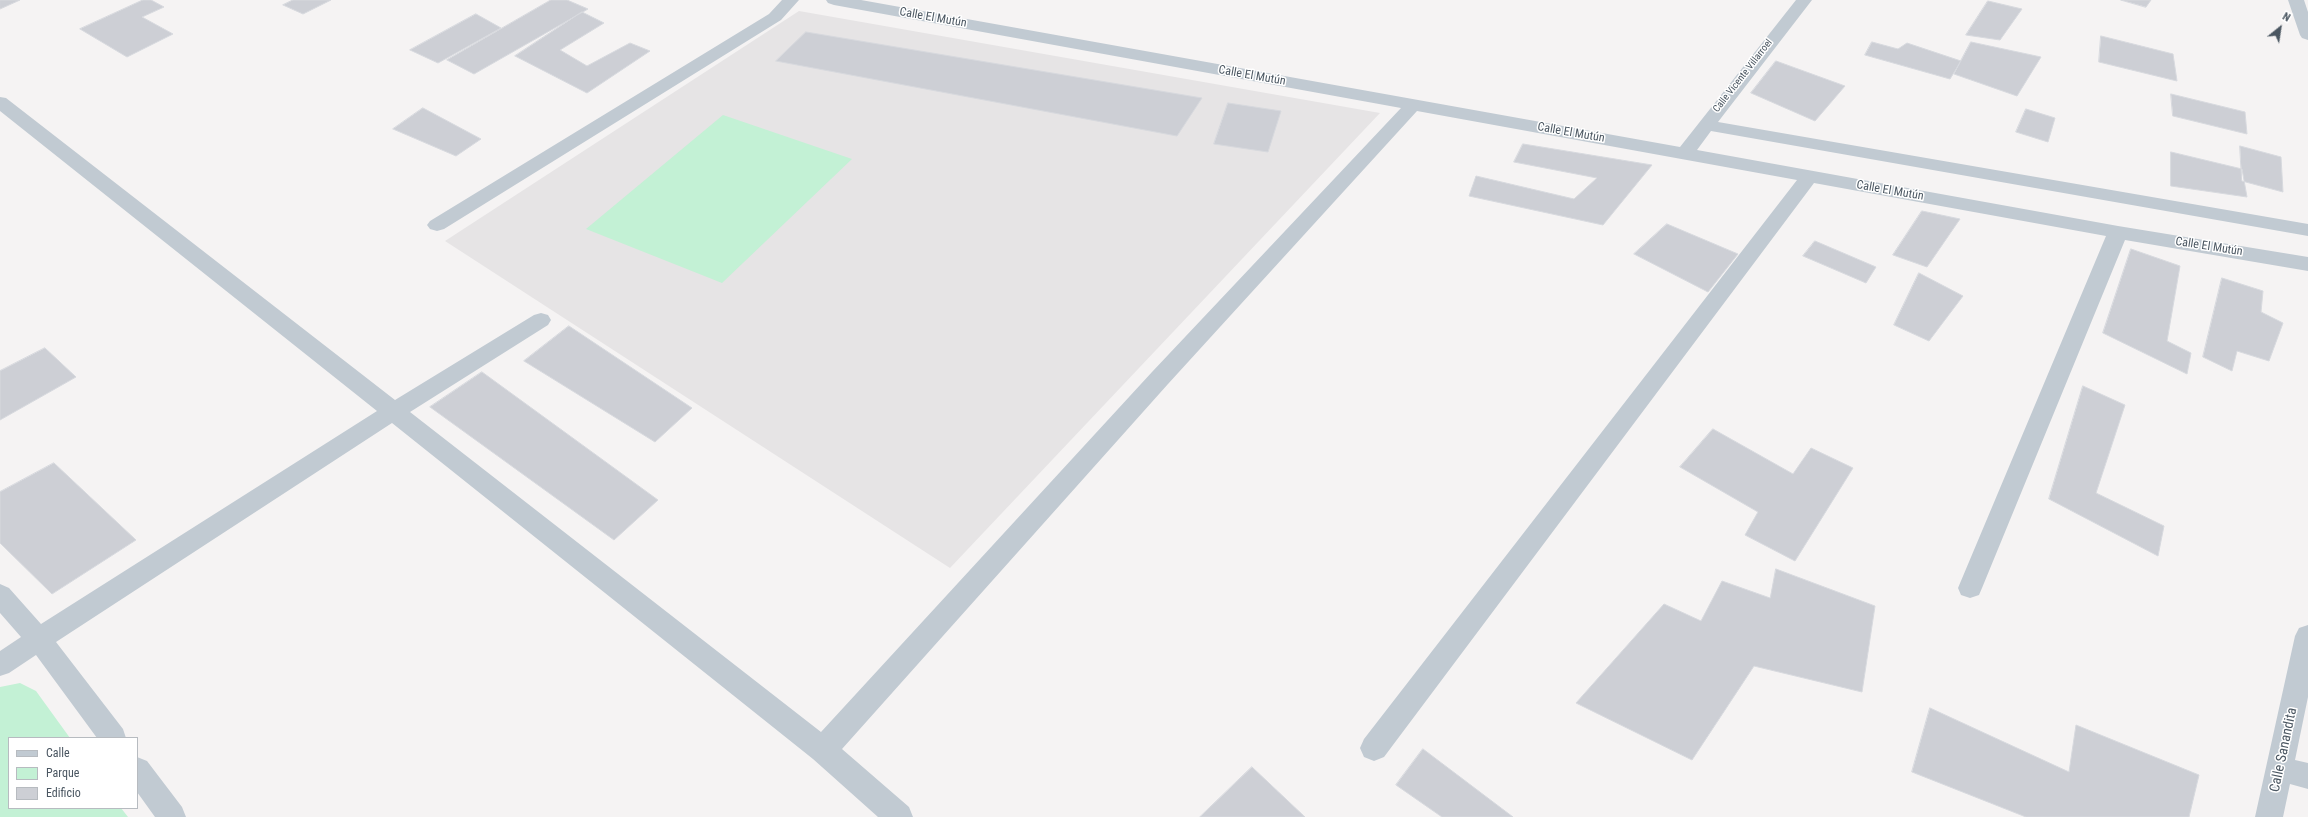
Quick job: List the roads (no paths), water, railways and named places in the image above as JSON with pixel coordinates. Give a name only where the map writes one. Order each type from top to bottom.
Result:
[{"type":"street","points":[[437,226],[775,17],[791,0]]},
{"type":"street","name":"Calle El Mutún","points":[[834,0],[1809,177],[2308,264]]},
{"type":"street","name":"Calle Vicente Villarroel","points":[[1684,154],[1704,125],[1804,0]]},
{"type":"street","points":[[2296,0],[2308,36]]},
{"type":"street","points":[[0,102],[823,750],[899,817]]},
{"type":"street","points":[[823,750],[1160,378],[1414,105]]},
{"type":"street","points":[[1704,125],[2308,230]]},
{"type":"street","points":[[1374,748],[1809,177]]},
{"type":"street","points":[[1970,588],[2118,232]]},
{"type":"street","points":[[0,665],[40,641],[297,472],[541,320]]},
{"type":"street","points":[[0,595],[40,641],[112,737]]},
{"type":"street","name":"Calle Sanandita","points":[[2269,817],[2308,636]]},
{"type":"street","points":[[2280,769],[2308,776]]},
{"type":"street","points":[[138,771],[172,817]]}]
